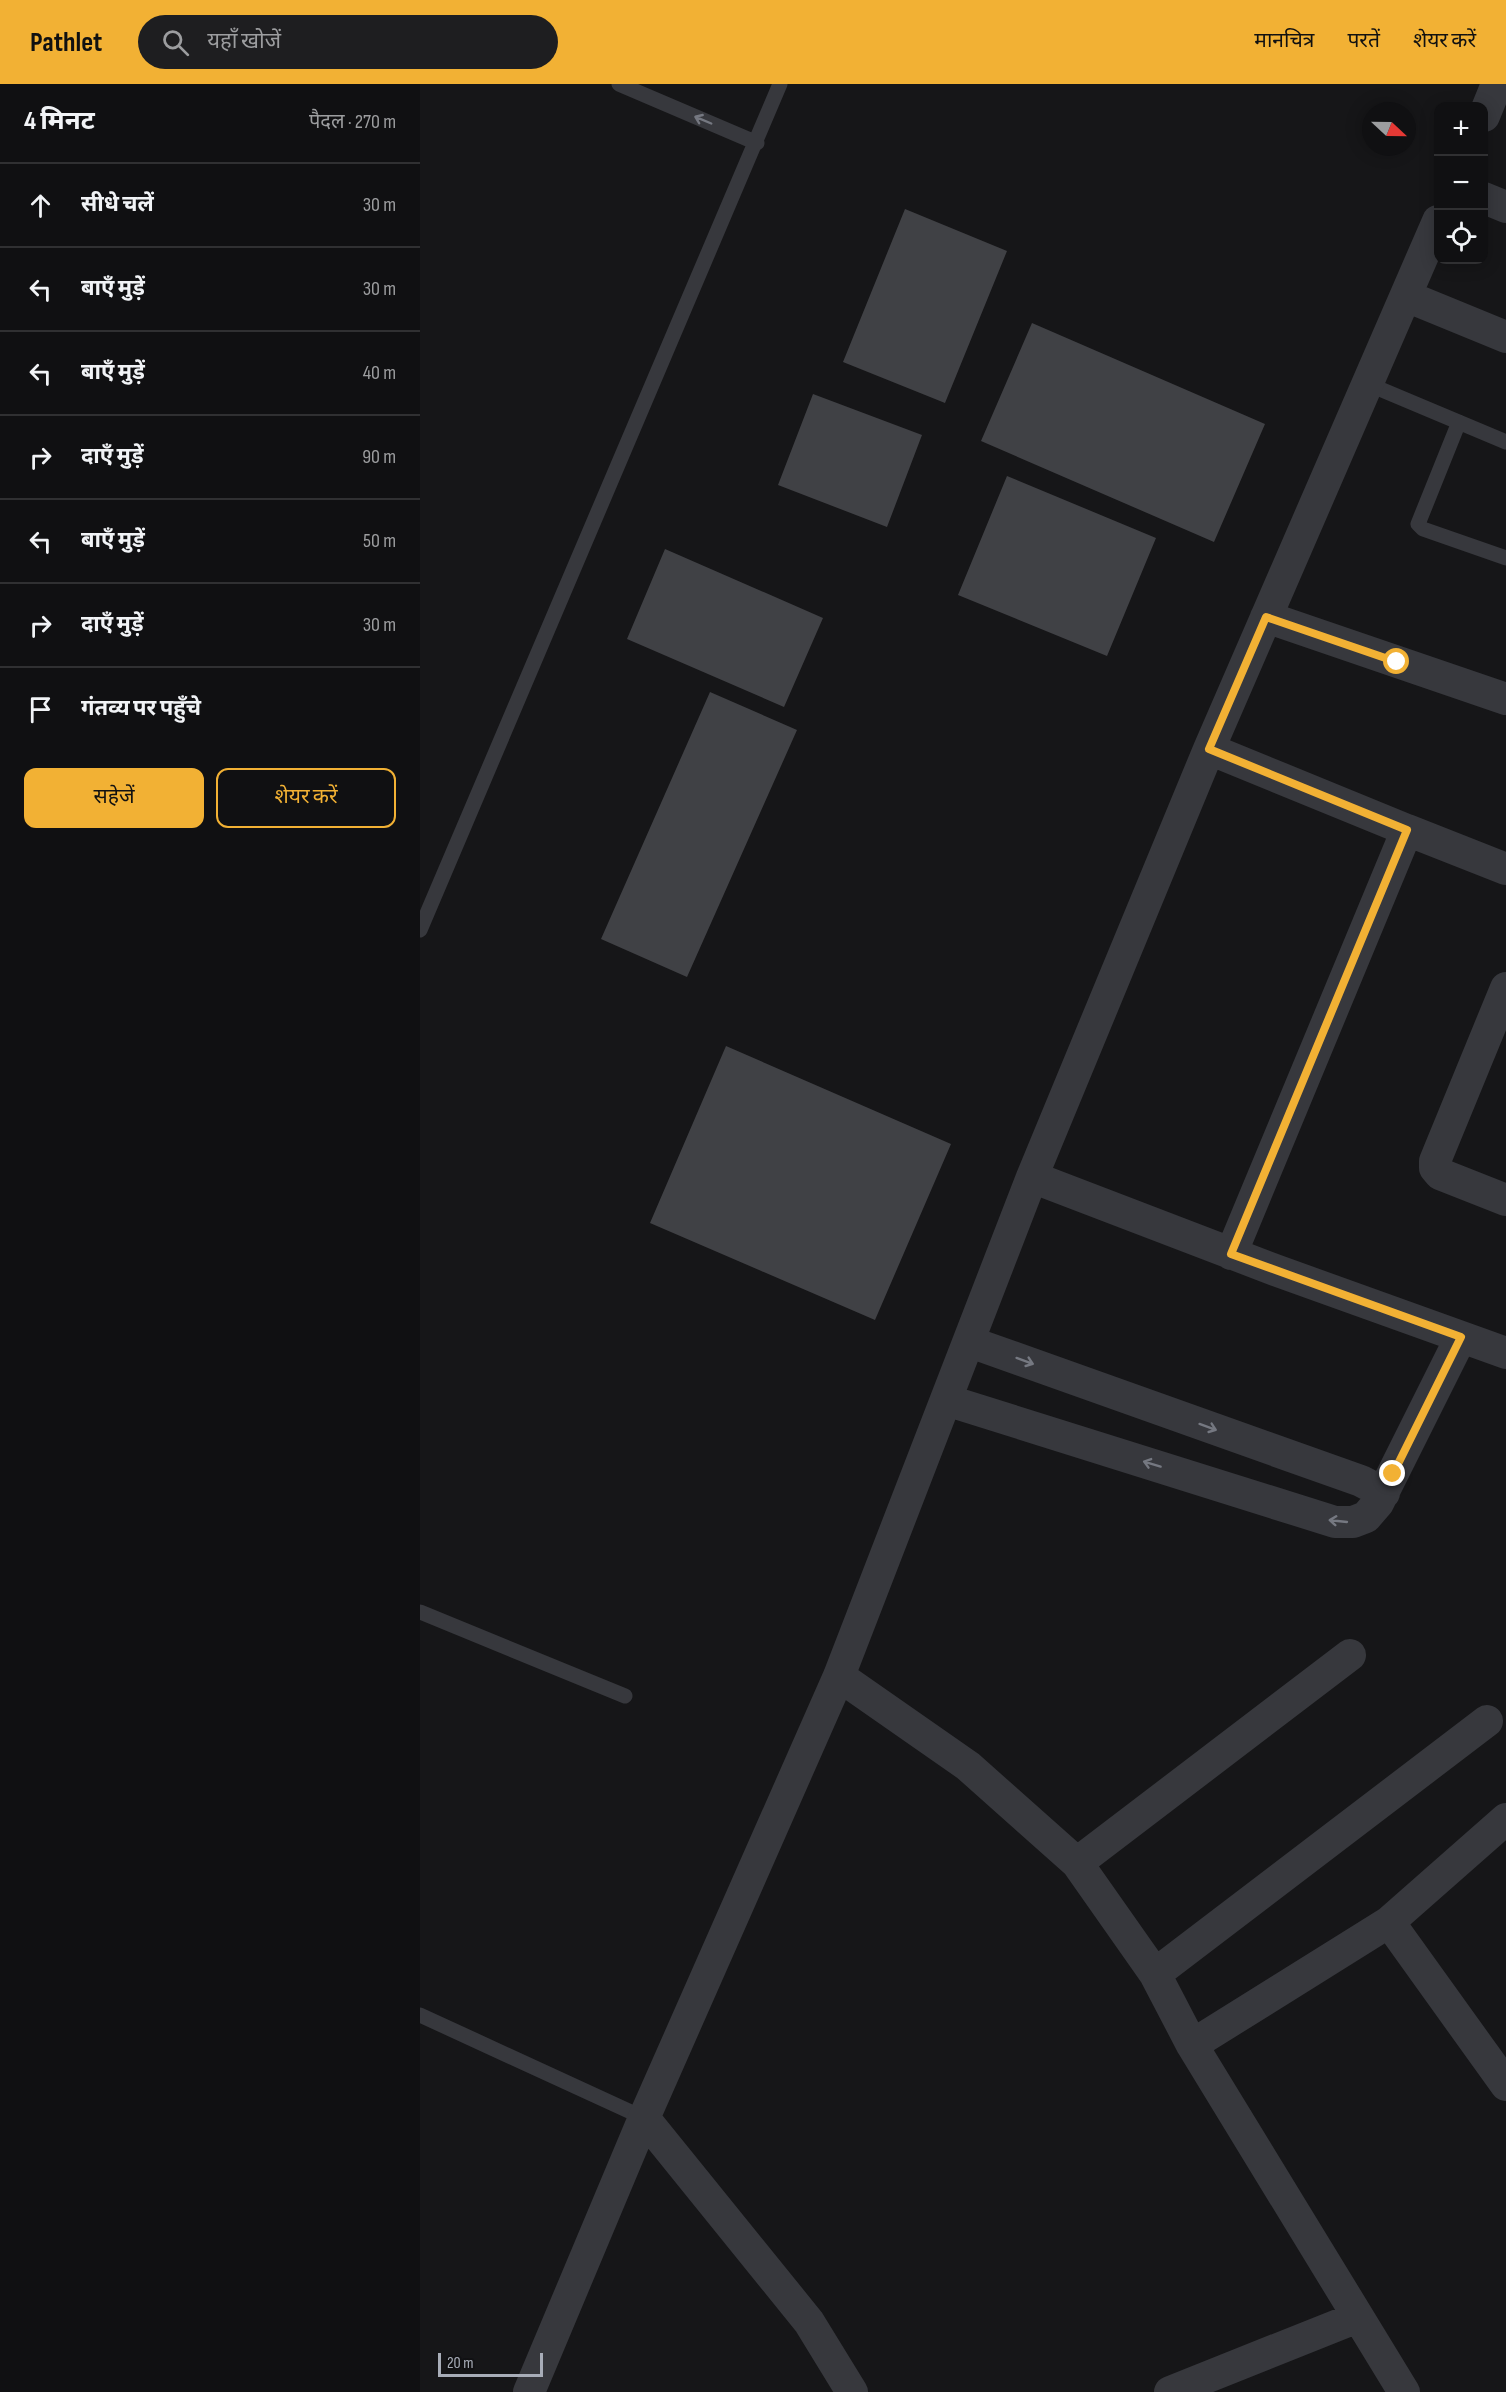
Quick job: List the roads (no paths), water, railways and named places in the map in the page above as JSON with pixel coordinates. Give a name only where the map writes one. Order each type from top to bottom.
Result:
[{"type":"street","points":[[1488,106],[1497,84]]},
{"type":"street","points":[[1488,200],[1506,207]]},
{"type":"street","points":[[529,2392],[644,2118],[839,1676],[1032,1177],[1209,749],[1434,230]]},
{"type":"street","points":[[1406,296],[1506,337]]},
{"type":"street","points":[[1266,617],[1506,699]]},
{"type":"street","points":[[1209,749],[1506,868]]},
{"type":"street","points":[[1231,1254],[1407,830]]},
{"type":"street","points":[[1506,988],[1435,1161],[1440,1174],[1506,1200]]},
{"type":"street","points":[[1032,1177],[1231,1254],[1506,1353]]},
{"type":"street","points":[[946,1400],[1335,1522],[1353,1522],[1366,1517],[1384,1493],[1461,1337]]},
{"type":"street","points":[[970,1342],[1361,1481],[1384,1493]]},
{"type":"street","points":[[1077,1863],[1350,1655]]},
{"type":"street","points":[[839,1676],[968,1766],[1077,1863],[1155,1974],[1192,2045],[1404,2392]]},
{"type":"street","points":[[1155,1974],[1487,1721]]},
{"type":"street","points":[[1192,2045],[1389,1922],[1506,1819]]},
{"type":"street","points":[[1389,1922],[1506,2085]]},
{"type":"street","points":[[644,2118],[809,2322],[852,2392]]},
{"type":"street","points":[[1170,2392],[1358,2317]]},
{"type":"lane","points":[[619,84],[757,143]]},
{"type":"lane","points":[[420,930],[757,143],[780,84]]},
{"type":"lane","points":[[1368,384],[1506,442]]},
{"type":"lane","points":[[1459,422],[1418,524],[1423,529],[1506,558]]},
{"type":"lane","points":[[420,1612],[625,1696]]},
{"type":"lane","points":[[420,2015],[644,2118]]}]
